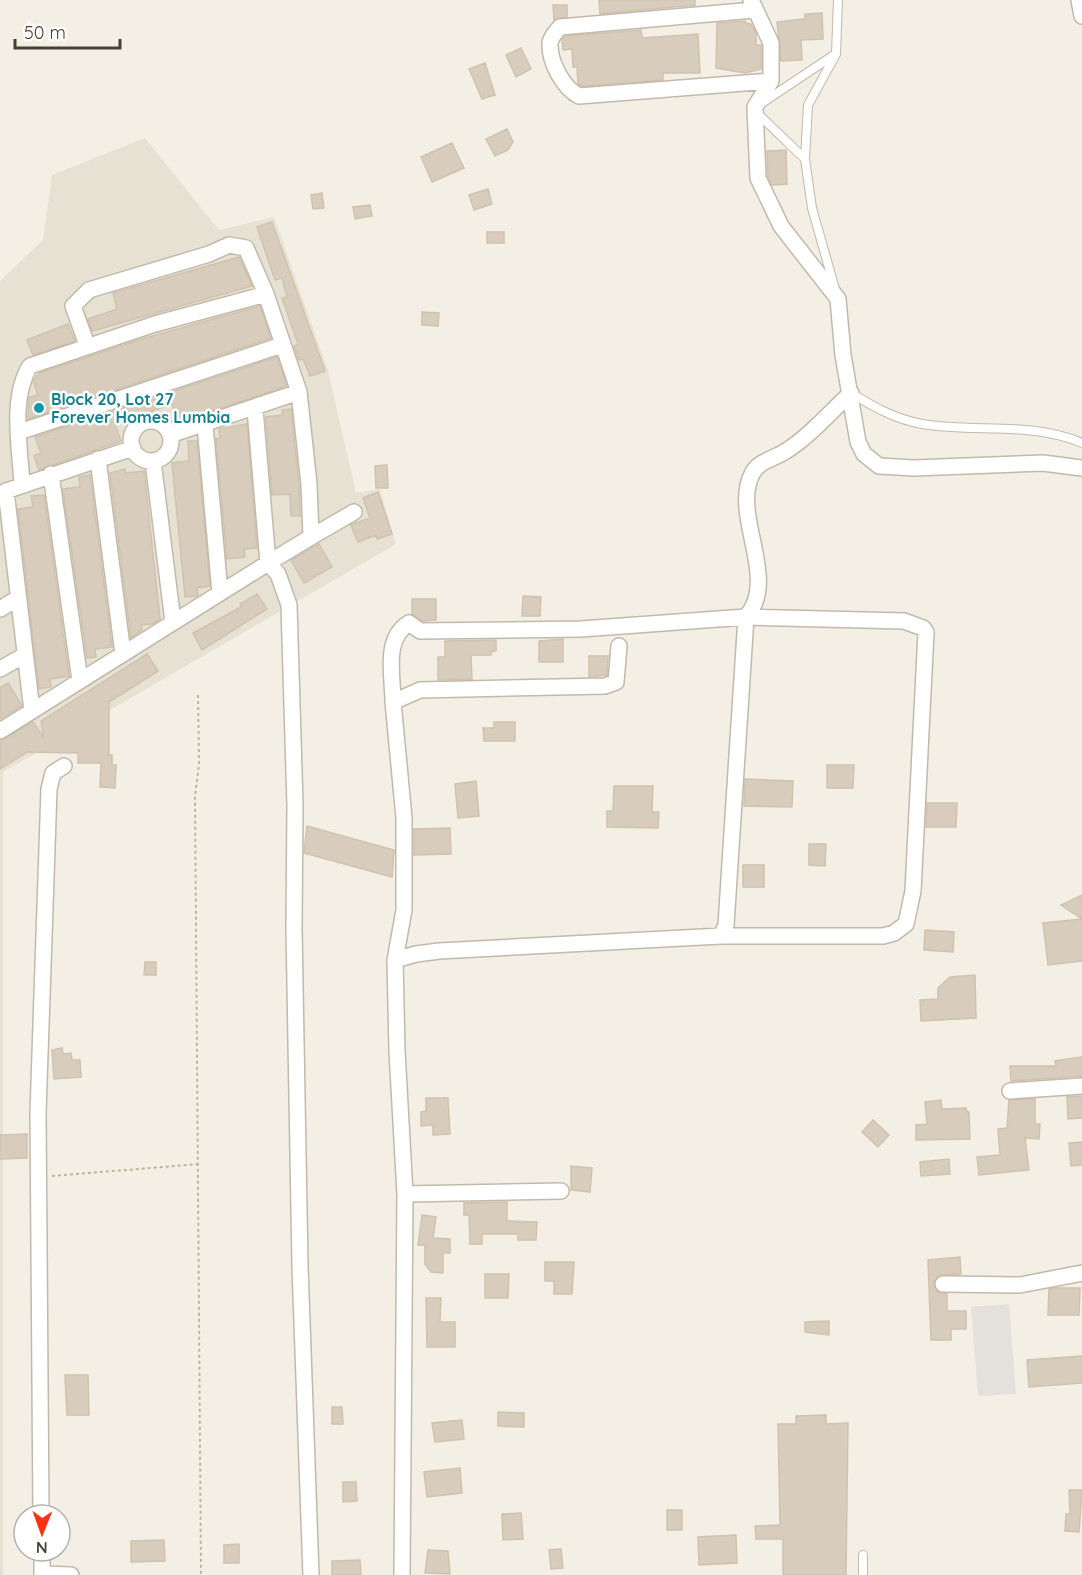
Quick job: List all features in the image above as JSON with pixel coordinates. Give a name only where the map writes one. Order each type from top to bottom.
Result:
[{"type":"street","points":[[1079,0],[1082,16]]},
{"type":"street","points":[[771,81],[579,96],[563,83],[551,48],[551,39],[560,27],[753,5],[771,43],[771,81],[756,110],[758,178],[781,226],[838,299],[843,355],[858,442],[864,454],[879,466],[914,468],[1043,463],[1082,468]]},
{"type":"street","points":[[87,345],[73,306],[89,290],[209,254],[229,245],[246,248],[266,294],[299,393],[308,474],[311,537]]},
{"type":"street","points":[[22,484],[19,432],[21,387],[30,366],[155,324],[266,294]]},
{"type":"street","points":[[19,432],[282,345]]},
{"type":"street","points":[[171,435],[299,393]]},
{"type":"street","points":[[721,936],[726,925],[746,617],[754,608],[758,587],[747,493],[752,475],[761,464],[799,441],[851,393]]},
{"type":"street","points":[[255,409],[268,563],[278,574],[289,605],[295,805],[294,928],[300,1254],[311,1575]]},
{"type":"street","points":[[149,421],[158,422],[171,435],[168,452],[153,461],[140,458],[132,448],[131,439],[134,430],[149,421]]},
{"type":"street","points":[[205,425],[220,593]]},
{"type":"street","points":[[32,711],[18,598],[4,521],[6,491],[132,448]]},
{"type":"street","points":[[98,459],[123,654]]},
{"type":"street","points":[[153,461],[173,622]]},
{"type":"street","points":[[51,474],[80,681]]},
{"type":"street","points":[[0,731],[268,563],[354,512]]},
{"type":"street","points":[[0,609],[18,598]]},
{"type":"street","points":[[395,960],[439,951],[721,936],[883,936],[894,933],[906,924],[913,891],[925,677],[926,633],[923,628],[904,621],[746,617],[581,629],[420,631],[409,623],[401,628],[393,643],[393,702],[404,818],[404,910],[395,960],[405,1194],[402,1575]]},
{"type":"street","points":[[393,702],[420,690],[605,686],[616,682],[619,646]]},
{"type":"street","points":[[0,669],[25,655]]},
{"type":"street","points":[[41,1503],[38,1113],[49,789],[53,773],[63,766]]},
{"type":"street","points":[[1010,1091],[1082,1086]]},
{"type":"street","points":[[405,1194],[561,1191]]},
{"type":"street","points":[[943,1284],[1020,1286],[1082,1273]]},
{"type":"street","points":[[42,1574],[71,1575]]},
{"type":"lane","points":[[838,0],[836,54],[808,105],[805,159],[812,208],[838,299]]},
{"type":"lane","points":[[805,159],[756,110],[836,54]]},
{"type":"lane","points":[[851,393],[882,411],[923,424],[1036,431],[1069,437],[1082,443]]},
{"type":"lane","points":[[863,1555],[863,1575]]},
{"type":"path","points":[[198,695],[199,764],[195,797],[201,1575]]},
{"type":"path","points":[[39,1177],[199,1164]]},
{"type":"shaded area","points":[[145,138],[219,230],[274,217],[328,371],[356,493],[380,489],[396,544],[3,772],[3,1575],[0,1575],[0,281],[43,240],[52,175]]},
{"type":"shaded area","points":[[1009,1304],[1016,1394],[978,1396],[971,1307]]},
{"type":"building","points":[[599,0],[695,0],[695,5],[600,14]]},
{"type":"building","points":[[553,5],[567,5],[567,17],[554,20]]},
{"type":"building","points":[[822,13],[823,39],[801,40],[802,60],[781,61],[777,22],[805,19],[805,14]]},
{"type":"building","points":[[745,21],[751,24],[756,33],[756,45],[761,45],[761,69],[745,73],[716,68],[717,23]]},
{"type":"building","points":[[641,30],[642,38],[698,34],[700,73],[663,73],[663,80],[582,86],[578,84],[577,67],[573,67],[572,49],[563,50],[562,40],[565,36]]},
{"type":"building","points":[[521,48],[531,69],[516,77],[506,55]]},
{"type":"building","points":[[485,63],[495,95],[482,99],[469,69]]},
{"type":"building","points":[[507,129],[513,142],[508,150],[495,156],[486,139]]},
{"type":"building","points":[[452,143],[464,168],[432,182],[421,157]]},
{"type":"building","points":[[786,150],[787,184],[772,185],[768,176],[767,151]]},
{"type":"building","points":[[488,189],[492,204],[474,210],[469,195]]},
{"type":"building","points":[[322,193],[324,208],[313,209],[311,195]]},
{"type":"building","points":[[370,205],[372,216],[355,219],[353,207]]},
{"type":"building","points":[[272,222],[325,371],[310,376],[303,359],[299,360],[294,346],[298,344],[282,298],[287,297],[282,278],[275,280],[257,227]]},
{"type":"building","points":[[487,232],[504,232],[504,243],[487,243]]},
{"type":"building","points":[[239,257],[252,286],[92,331],[88,319],[117,309],[113,293]]},
{"type":"building","points":[[260,306],[271,338],[28,419],[29,397],[38,395],[33,381],[40,373],[142,339]]},
{"type":"building","points":[[422,312],[439,313],[438,326],[422,325]]},
{"type":"building","points":[[68,324],[75,341],[33,355],[27,340]]},
{"type":"building","points":[[277,357],[287,386],[178,422],[172,404],[115,424],[121,441],[39,470],[34,456],[41,453],[35,437]]},
{"type":"building","points":[[291,409],[300,516],[291,516],[290,494],[272,495],[266,417],[283,415],[282,410]]},
{"type":"building","points":[[247,424],[257,548],[244,549],[245,557],[227,559],[216,439],[220,438],[219,429]]},
{"type":"building","points":[[188,441],[197,441],[210,586],[197,588],[198,596],[185,597],[172,463],[189,461]]},
{"type":"building","points":[[387,465],[388,488],[376,488],[375,466]]},
{"type":"building","points":[[125,469],[125,473],[144,471],[160,619],[152,624],[141,625],[142,630],[131,638],[110,473]]},
{"type":"building","points":[[90,475],[112,647],[95,649],[96,657],[87,658],[63,489],[80,487],[79,477]]},
{"type":"building","points":[[378,492],[392,534],[377,539],[376,535],[358,542],[351,525],[370,518],[363,498]]},
{"type":"building","points":[[44,495],[69,676],[50,679],[51,687],[39,689],[18,509],[33,507],[31,496]]},
{"type":"building","points":[[319,544],[332,567],[304,583],[291,560]]},
{"type":"building","points":[[257,594],[267,609],[202,650],[193,633],[241,607],[240,604]]},
{"type":"building","points":[[523,596],[541,597],[540,616],[522,616]]},
{"type":"building","points":[[412,599],[436,599],[436,620],[422,621],[412,614]]},
{"type":"building","points":[[563,639],[563,662],[539,662],[539,641]]},
{"type":"building","points":[[496,640],[496,651],[491,652],[491,655],[471,655],[472,679],[438,680],[438,657],[445,657],[445,641]]},
{"type":"building","points":[[147,654],[158,671],[109,702],[109,755],[112,755],[112,765],[116,765],[115,788],[100,787],[101,763],[78,763],[78,753],[27,752],[0,769],[0,741],[33,722],[44,738],[41,721]]},
{"type":"building","points":[[589,656],[608,656],[607,675],[589,677]]},
{"type":"building","points":[[8,683],[22,706],[0,719],[0,688]]},
{"type":"building","points":[[494,722],[515,722],[515,741],[484,741],[483,728],[494,728]]},
{"type":"building","points":[[827,765],[854,765],[853,788],[827,788]]},
{"type":"building","points":[[745,779],[793,781],[792,807],[744,806]]},
{"type":"building","points":[[476,781],[479,816],[458,818],[455,784]]},
{"type":"building","points":[[614,786],[653,786],[652,812],[659,812],[658,828],[607,827],[607,811],[613,811]]},
{"type":"building","points":[[927,803],[957,803],[956,827],[926,827]]},
{"type":"building","points":[[307,826],[394,850],[392,877],[304,853]]},
{"type":"building","points":[[450,828],[451,854],[414,855],[414,829]]},
{"type":"building","points":[[809,844],[826,844],[825,866],[809,865]]},
{"type":"building","points":[[743,865],[764,865],[764,887],[743,887]]},
{"type":"building","points":[[1082,895],[1082,919],[1061,905]]},
{"type":"building","points":[[1082,919],[1082,961],[1048,965],[1043,923]]},
{"type":"building","points":[[925,930],[954,932],[953,952],[924,950]]},
{"type":"building","points":[[145,962],[156,962],[156,975],[144,975]]},
{"type":"building","points":[[975,975],[976,1018],[921,1021],[920,1000],[938,999],[938,988],[950,977]]},
{"type":"building","points":[[62,1048],[63,1054],[71,1053],[72,1060],[80,1060],[81,1077],[54,1079],[52,1050]]},
{"type":"building","points":[[1082,1057],[1082,1076],[1011,1081],[1010,1066],[1056,1066],[1055,1061]]},
{"type":"building","points":[[1082,1096],[1082,1118],[1068,1119],[1067,1097]]},
{"type":"building","points":[[426,1098],[448,1098],[450,1134],[433,1135],[433,1125],[421,1126],[421,1112],[426,1111]]},
{"type":"building","points":[[1035,1099],[1035,1124],[1040,1124],[1039,1139],[1025,1138],[1029,1170],[979,1175],[977,1157],[1000,1155],[998,1129],[1007,1128],[1009,1100]]},
{"type":"building","points":[[941,1100],[942,1109],[966,1108],[969,1112],[970,1139],[916,1140],[916,1125],[927,1124],[925,1102]]},
{"type":"building","points":[[873,1120],[889,1135],[878,1147],[862,1132]]},
{"type":"building","points":[[27,1134],[27,1158],[0,1159],[0,1135]]},
{"type":"building","points":[[1082,1142],[1082,1165],[1071,1166],[1069,1143]]},
{"type":"building","points":[[949,1159],[950,1174],[921,1176],[920,1162]]},
{"type":"building","points":[[571,1166],[592,1168],[590,1192],[571,1190]]},
{"type":"building","points":[[507,1202],[507,1221],[537,1222],[536,1240],[518,1240],[518,1234],[482,1234],[482,1244],[470,1244],[469,1215],[464,1215],[464,1203]]},
{"type":"building","points":[[422,1215],[436,1217],[433,1238],[450,1239],[450,1253],[443,1253],[443,1273],[431,1272],[425,1264],[425,1245],[418,1245]]},
{"type":"building","points":[[960,1257],[961,1274],[939,1275],[933,1284],[938,1292],[947,1294],[947,1311],[966,1311],[966,1329],[951,1329],[951,1340],[931,1340],[928,1260]]},
{"type":"building","points":[[545,1262],[574,1262],[572,1294],[554,1294],[554,1281],[545,1281]]},
{"type":"building","points":[[485,1274],[509,1274],[508,1298],[485,1298]]},
{"type":"building","points":[[1080,1288],[1079,1315],[1048,1315],[1049,1289]]},
{"type":"building","points":[[426,1298],[441,1298],[440,1322],[455,1322],[455,1347],[427,1347]]},
{"type":"building","points":[[829,1321],[829,1335],[805,1332],[805,1322]]},
{"type":"building","points":[[1082,1356],[1082,1383],[1029,1387],[1027,1360]]},
{"type":"building","points":[[65,1375],[88,1375],[89,1415],[67,1415]]},
{"type":"building","points":[[332,1407],[342,1407],[343,1424],[332,1424]]},
{"type":"building","points":[[498,1412],[524,1413],[524,1427],[498,1426]]},
{"type":"building","points":[[826,1415],[826,1424],[848,1423],[846,1575],[783,1575],[783,1539],[756,1539],[755,1526],[780,1525],[778,1424],[796,1424],[796,1416]]},
{"type":"building","points":[[462,1420],[464,1439],[435,1442],[432,1423]]},
{"type":"building","points":[[460,1468],[462,1493],[427,1497],[424,1472]]},
{"type":"building","points":[[343,1482],[356,1482],[357,1501],[343,1502]]},
{"type":"building","points":[[1069,1490],[1082,1490],[1079,1532],[1065,1531],[1066,1514],[1070,1514]]},
{"type":"building","points":[[667,1510],[682,1510],[682,1530],[667,1530]]},
{"type":"building","points":[[521,1513],[523,1539],[503,1540],[502,1514]]},
{"type":"building","points":[[736,1535],[737,1563],[699,1565],[698,1537]]},
{"type":"building","points":[[164,1540],[165,1561],[131,1562],[131,1541]]},
{"type":"building","points":[[239,1544],[239,1563],[224,1563],[224,1545]]},
{"type":"building","points":[[561,1549],[563,1568],[551,1569],[549,1550]]},
{"type":"building","points":[[428,1550],[448,1551],[450,1574],[425,1573]]},
{"type":"building","points":[[360,1560],[361,1575],[332,1575],[332,1561]]},
{"type":"place","name":"Block 20, Lot 27 Forever Homes Lumbia","points":[[39,408]]}]
